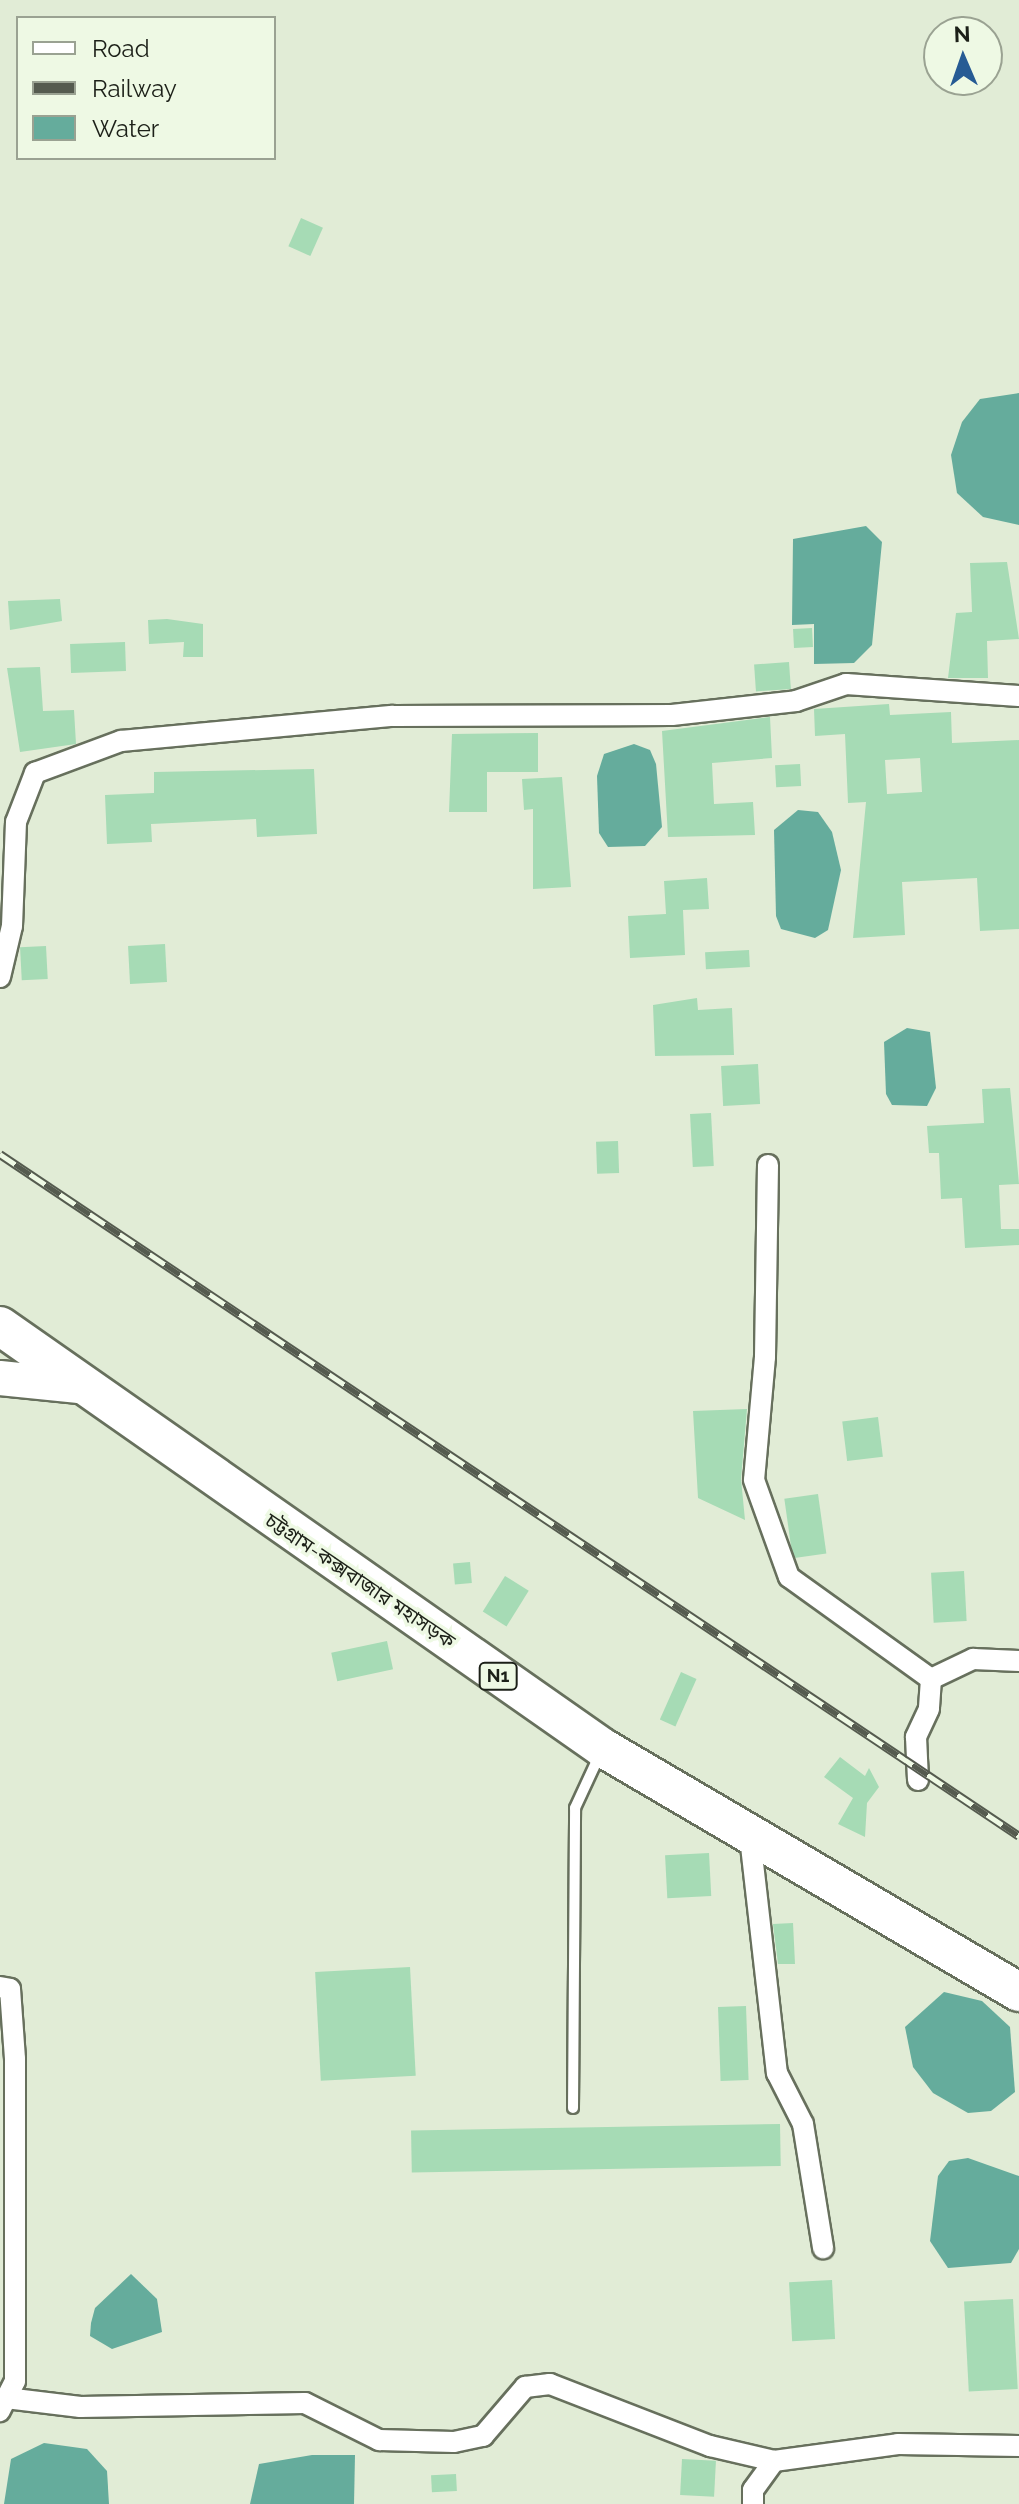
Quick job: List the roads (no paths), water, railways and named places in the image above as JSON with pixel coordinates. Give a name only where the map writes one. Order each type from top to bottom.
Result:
[{"type":"highway","name":"চট্টগ্রাম-কক্সবাজার মহাসড়ক","points":[[0,1326],[77,1386],[603,1748],[1019,1992]]},
{"type":"main road","points":[[0,1378],[77,1386]]},
{"type":"street","points":[[0,977],[12,926],[16,822],[35,773],[121,741],[393,716],[672,715],[796,701],[846,684],[1019,696]]},
{"type":"street","points":[[768,1165],[765,1357],[754,1480],[789,1577],[931,1679]]},
{"type":"street","points":[[931,1679],[973,1659],[1019,1661]]},
{"type":"street","points":[[918,1780],[916,1737],[929,1709],[931,1679]]},
{"type":"street","points":[[750,1837],[777,2073],[803,2124],[823,2248]]},
{"type":"street","points":[[0,1987],[10,1989],[15,2059],[15,2381],[3,2404],[80,2407],[305,2403],[379,2440],[454,2442],[483,2436],[525,2387],[550,2384],[710,2446],[774,2461],[898,2444],[1019,2446]]},
{"type":"street","points":[[753,2504],[753,2490],[774,2461]]},
{"type":"lane","points":[[573,2108],[575,1808],[603,1748]]},
{"type":"water","points":[[1019,393],[1019,525],[983,517],[957,493],[951,455],[962,422],[980,399]]},
{"type":"water","points":[[866,526],[882,542],[872,645],[854,663],[814,664],[814,624],[792,625],[793,539]]},
{"type":"water","points":[[634,744],[650,750],[656,764],[662,827],[645,846],[608,847],[599,833],[597,776],[604,754]]},
{"type":"water","points":[[798,810],[818,812],[832,832],[841,870],[828,930],[815,938],[781,929],[776,916],[774,830]]},
{"type":"water","points":[[907,1028],[930,1032],[936,1088],[927,1106],[892,1105],[886,1094],[884,1042]]},
{"type":"water","points":[[944,1992],[982,2001],[1010,2027],[1015,2092],[991,2111],[968,2113],[933,2093],[913,2067],[905,2027]]},
{"type":"water","points":[[968,2158],[1019,2176],[1019,2249],[1011,2263],[948,2268],[930,2241],[938,2176],[949,2161]]},
{"type":"water","points":[[131,2274],[157,2299],[162,2332],[112,2349],[90,2336],[91,2323],[95,2308]]},
{"type":"water","points":[[44,2443],[87,2449],[107,2471],[109,2504],[4,2504],[11,2459]]},
{"type":"water","points":[[312,2455],[355,2455],[354,2504],[250,2504],[259,2464]]},
{"type":"railway","points":[[0,1154],[1019,1836]]}]
